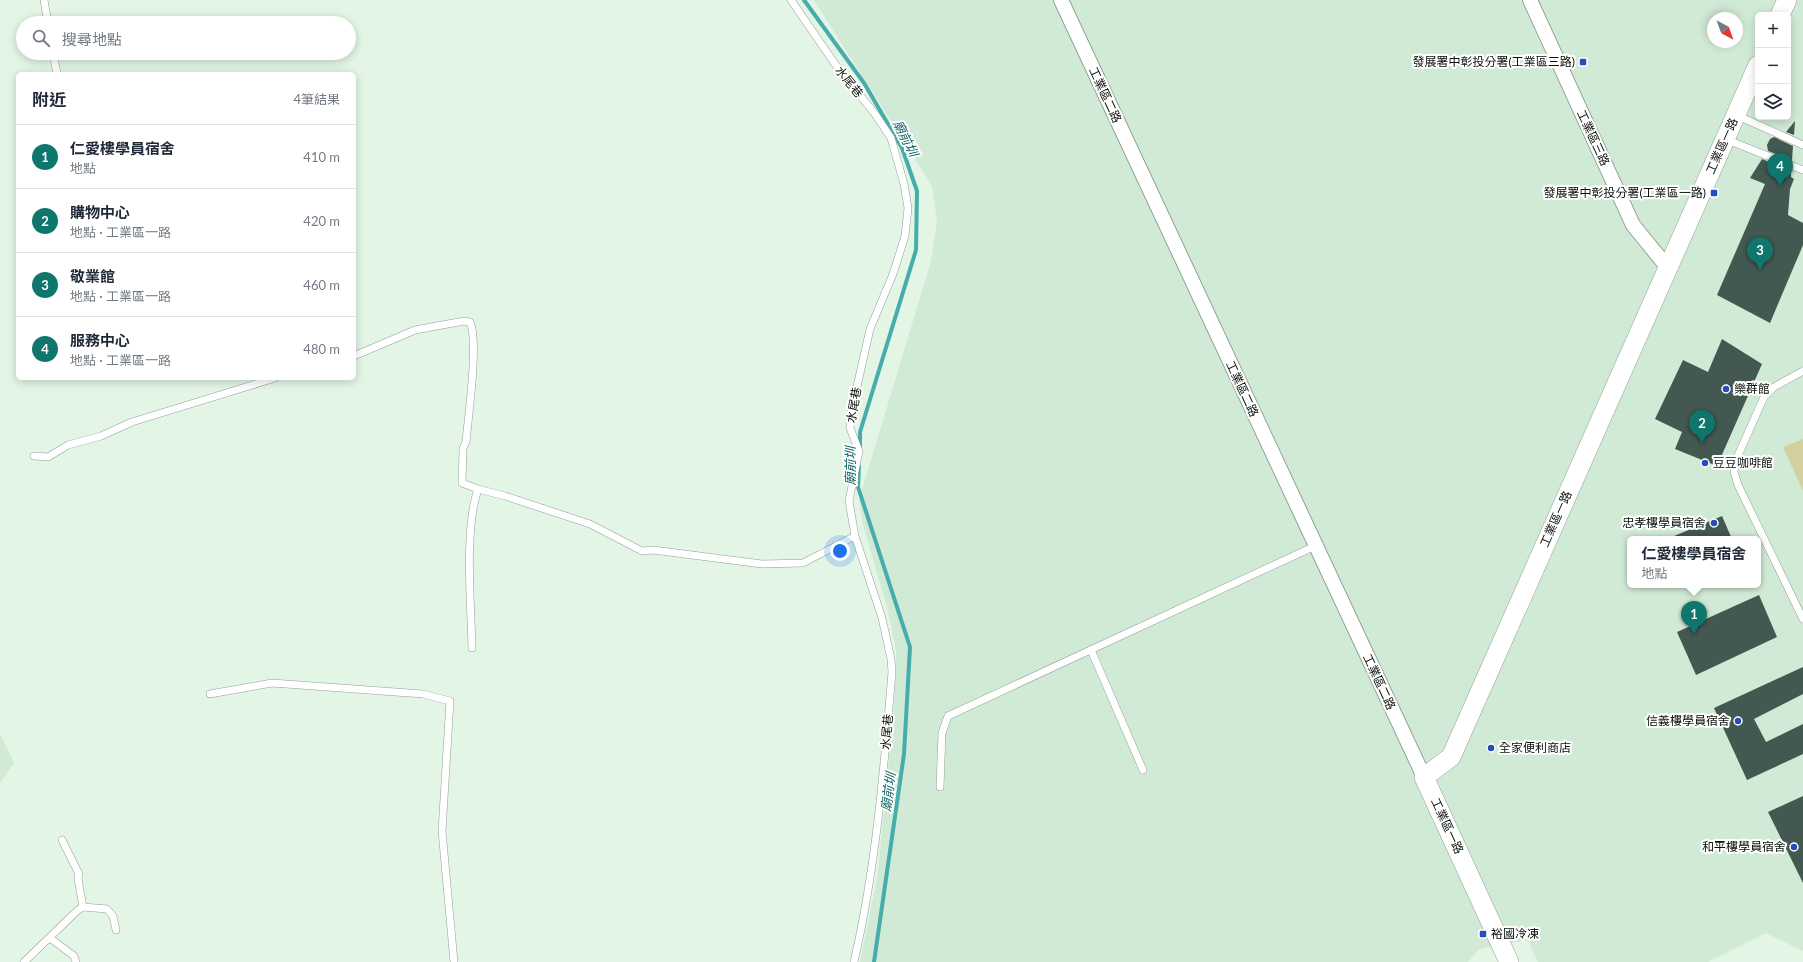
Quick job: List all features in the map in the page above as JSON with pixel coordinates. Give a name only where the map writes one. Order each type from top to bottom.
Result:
[{"type":"street","name":"工業區二路","points":[[1061,0],[1424,777]]},
{"type":"street","name":"工業區三路","points":[[1530,0],[1633,225],[1668,268]]},
{"type":"street","points":[[1781,12],[1787,0]]},
{"type":"street","name":"工業區一路","points":[[1509,962],[1424,777],[1451,757],[1755,72]]},
{"type":"lane","points":[[44,0],[47,16]]},
{"type":"lane","name":"水尾巷","points":[[791,0],[891,138],[904,184],[908,208],[905,236],[893,274],[870,329],[851,413],[850,428],[859,452],[849,501],[855,536],[882,618],[891,659],[892,672],[884,761],[864,918],[854,962]]},
{"type":"lane","points":[[54,60],[57,72]]},
{"type":"lane","points":[[1736,115],[1803,145]]},
{"type":"lane","points":[[1725,139],[1803,170]]},
{"type":"lane","points":[[356,355],[415,330],[464,321],[470,322],[473,329],[473,352],[466,442],[463,448],[462,483],[590,524],[642,551],[653,550],[762,564],[803,563],[855,536]]},
{"type":"lane","points":[[1803,371],[1774,387],[1764,397],[1736,460],[1734,472],[1738,485],[1803,619]]},
{"type":"lane","points":[[34,456],[48,456],[68,445],[101,436],[132,422],[268,380]]},
{"type":"lane","points":[[472,648],[470,557],[475,499],[478,489]]},
{"type":"lane","points":[[940,787],[942,732],[948,716],[1315,546]]},
{"type":"lane","points":[[1091,650],[1143,770]]},
{"type":"lane","points":[[210,694],[272,683],[423,694],[450,701],[442,832],[454,962]]},
{"type":"lane","points":[[62,840],[79,874],[78,879],[83,907]]},
{"type":"lane","points":[[24,962],[72,915],[83,907],[107,909],[113,916],[116,930]]},
{"type":"lane","points":[[50,938],[74,956],[76,962]]},
{"type":"shaded area","points":[[814,0],[1803,0],[1803,951],[1766,933],[1708,962],[1538,962],[1528,940],[1479,949],[1468,962],[860,962],[877,879],[893,720],[896,650],[887,607],[863,525],[859,500],[931,261],[937,221],[932,186]]},
{"type":"shaded area","points":[[1803,439],[1803,491],[1783,447]]},
{"type":"shaded area","points":[[0,734],[14,763],[0,783]]},
{"type":"building","points":[[1795,121],[1794,135],[1786,132]]},
{"type":"building","points":[[1774,137],[1793,146],[1792,160],[1768,151],[1767,145],[1770,139]]},
{"type":"building","points":[[1762,159],[1791,171],[1791,177],[1794,179],[1790,189],[1788,215],[1803,223],[1803,245],[1770,323],[1717,295],[1765,184],[1750,178]]},
{"type":"building","points":[[1722,339],[1762,364],[1717,466],[1675,449],[1682,432],[1655,419],[1683,360],[1708,372]]},
{"type":"building","name":"忠孝樓學員宿舍","points":[[1722,516],[1731,536],[1674,536]]},
{"type":"building","points":[[1759,595],[1777,637],[1696,675],[1677,632]]},
{"type":"building","name":"信義樓學員宿舍","points":[[1803,667],[1803,694],[1754,719],[1766,742],[1803,724],[1803,754],[1747,780],[1714,708]]},
{"type":"building","name":"和平樓學員宿舍","points":[[1803,796],[1803,883],[1768,812]]},
{"type":"waterway","name":"廟前圳","points":[[804,0],[864,83],[902,148],[917,191],[916,250],[860,432],[860,449]]},
{"type":"waterway","name":"廟前圳","points":[[859,466],[858,487],[910,647],[904,754],[874,962]]},
{"type":"place","name":"發展署中彰投分署(工業區三路)","points":[[1583,62]]},
{"type":"place","name":"服務中心","points":[[1780,186]]},
{"type":"place","name":"發展署中彰投分署(工業區一路)","points":[[1714,193]]},
{"type":"place","name":"敬業館","points":[[1760,270]]},
{"type":"place","name":"樂群館","points":[[1726,389]]},
{"type":"place","name":"購物中心","points":[[1702,443]]},
{"type":"place","name":"豆豆咖啡館","points":[[1705,463]]},
{"type":"place","name":"忠孝樓學員宿舍","points":[[1714,523]]},
{"type":"place","name":"仁愛樓學員宿舍","points":[[1694,634]]},
{"type":"place","name":"信義樓學員宿舍","points":[[1738,721]]},
{"type":"place","name":"全家便利商店","points":[[1491,748]]},
{"type":"place","name":"和平樓學員宿舍","points":[[1794,847]]},
{"type":"place","name":"裕國冷凍","points":[[1483,934]]}]
